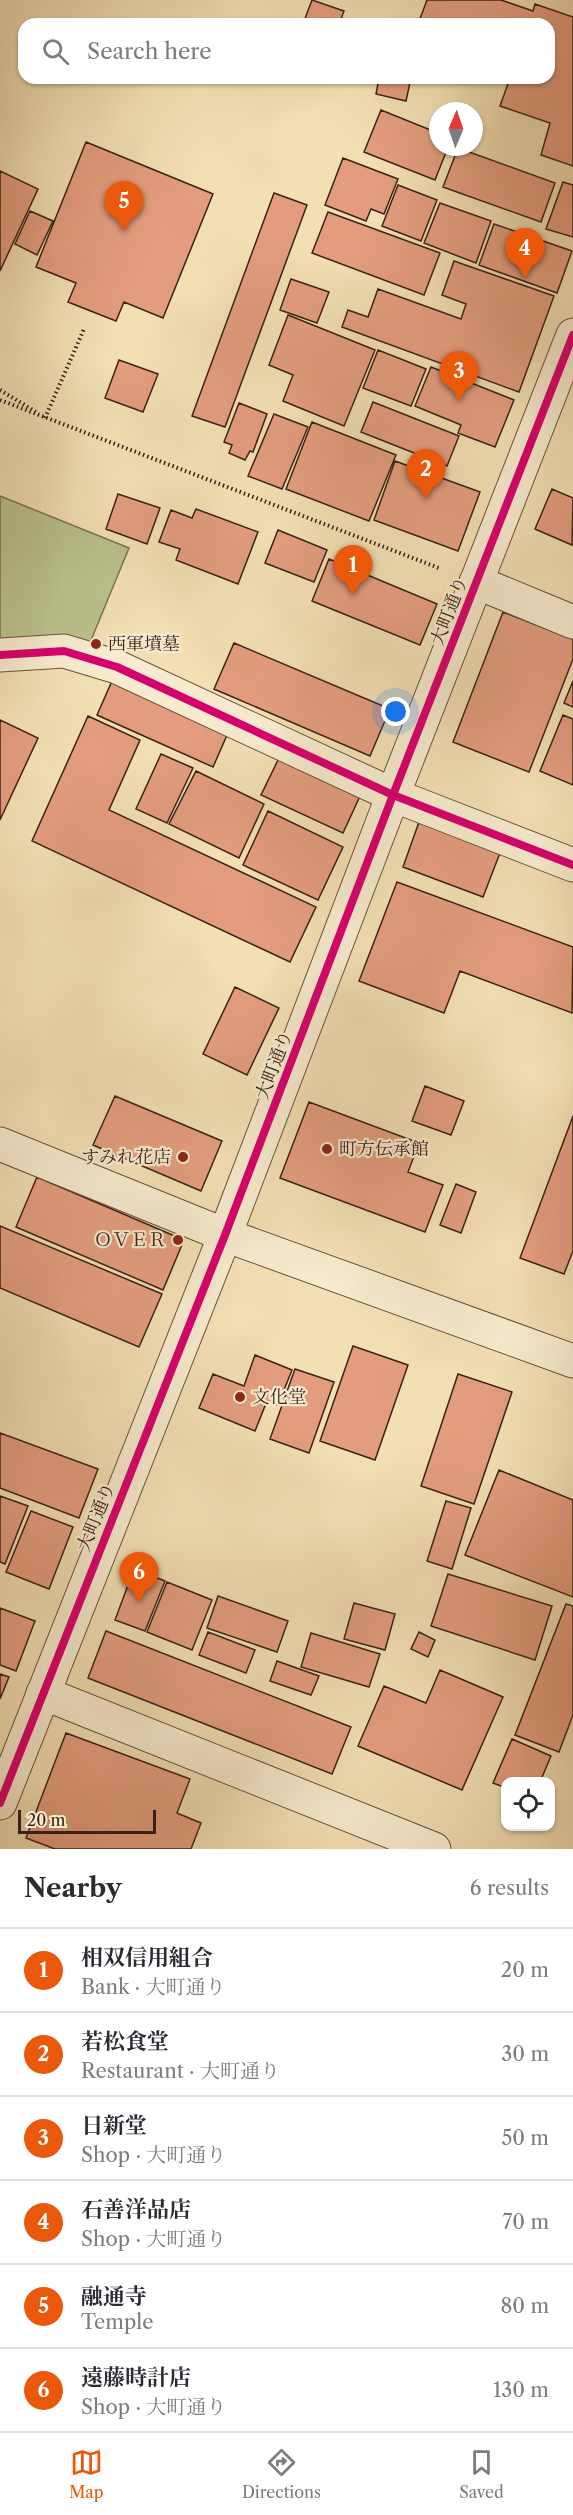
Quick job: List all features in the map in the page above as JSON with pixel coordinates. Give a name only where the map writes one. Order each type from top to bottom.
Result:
[{"type":"street","name":"大町通り","points":[[0,1803],[9,1751],[42,1693],[225,1235],[393,795],[573,336]]},
{"type":"street","points":[[476,582],[573,622]]},
{"type":"street","points":[[0,655],[64,651],[117,667],[393,795],[573,865]]},
{"type":"street","points":[[0,1144],[225,1235],[573,1361]]},
{"type":"street","points":[[42,1693],[434,1849]]},
{"type":"path","points":[[45,418],[84,329]]},
{"type":"path","points":[[0,390],[45,418]]},
{"type":"path","points":[[0,400],[476,582]]},
{"type":"green space","points":[[0,496],[129,548],[87,650],[0,646]]},
{"type":"building","points":[[312,0],[344,11],[341,18],[305,18]]},
{"type":"building","points":[[427,0],[501,0],[533,11],[535,4],[573,17],[573,166],[541,155],[550,123],[500,106],[508,84],[555,84],[555,18],[420,18]]},
{"type":"building","points":[[378,84],[410,84],[406,101],[376,94]]},
{"type":"building","points":[[381,110],[429,129],[429,156],[444,156],[435,180],[364,152]]},
{"type":"building","points":[[86,142],[213,194],[163,318],[124,302],[116,321],[68,302],[76,283],[36,267]]},
{"type":"building","points":[[455,156],[480,156],[555,183],[541,222],[443,187]]},
{"type":"building","points":[[343,158],[398,179],[384,214],[371,209],[366,221],[325,205]]},
{"type":"building","points":[[0,171],[38,189],[0,271]]},
{"type":"building","points":[[563,182],[573,185],[573,237],[546,229]]},
{"type":"building","points":[[398,185],[437,200],[421,241],[382,226]]},
{"type":"building","points":[[274,193],[307,205],[225,427],[192,416]]},
{"type":"building","points":[[440,203],[491,221],[476,263],[424,243]]},
{"type":"building","points":[[30,211],[53,221],[37,255],[15,244]]},
{"type":"building","points":[[328,212],[440,253],[424,295],[312,253]]},
{"type":"building","points":[[494,224],[572,251],[557,293],[479,265]]},
{"type":"building","points":[[454,261],[554,296],[519,392],[342,327],[348,310],[368,317],[378,289],[461,319],[466,304],[442,295]]},
{"type":"building","points":[[291,279],[329,292],[317,323],[280,310]]},
{"type":"building","points":[[288,315],[375,350],[344,426],[283,401],[293,375],[269,365]]},
{"type":"building","points":[[378,350],[426,369],[411,406],[363,388]]},
{"type":"building","points":[[119,360],[158,374],[143,412],[105,398]]},
{"type":"building","points":[[431,367],[514,400],[495,447],[458,433],[461,425],[415,406]]},
{"type":"building","points":[[373,402],[459,436],[447,466],[361,432]]},
{"type":"building","points":[[239,403],[267,414],[253,452],[250,451],[245,460],[229,453],[232,445],[224,442]]},
{"type":"building","points":[[274,414],[308,427],[282,489],[248,476]]},
{"type":"building","points":[[312,422],[396,455],[369,521],[286,489]]},
{"type":"building","points":[[395,461],[480,492],[458,551],[374,520]]},
{"type":"building","points":[[552,489],[573,498],[572,545],[535,529]]},
{"type":"building","points":[[118,494],[160,508],[147,544],[106,529]]},
{"type":"building","points":[[196,509],[258,532],[238,584],[176,560],[180,549],[159,542],[171,510],[192,518]]},
{"type":"building","points":[[278,530],[327,550],[314,582],[265,563]]},
{"type":"building","points":[[329,559],[437,604],[420,645],[312,601]]},
{"type":"building","points":[[503,612],[573,639],[573,659],[529,772],[453,742]]},
{"type":"building","points":[[234,643],[390,709],[370,756],[214,689]]},
{"type":"building","points":[[112,681],[228,733],[213,767],[97,715]]},
{"type":"building","points":[[573,681],[573,707],[564,703]]},
{"type":"building","points":[[563,715],[573,719],[573,785],[540,771]]},
{"type":"building","points":[[88,716],[140,740],[109,810],[316,907],[290,962],[32,841]]},
{"type":"building","points":[[0,720],[38,738],[0,820]]},
{"type":"building","points":[[161,754],[193,768],[167,823],[136,809]]},
{"type":"building","points":[[279,758],[360,796],[343,833],[261,795]]},
{"type":"building","points":[[196,771],[264,804],[239,858],[169,824]]},
{"type":"building","points":[[268,811],[343,847],[318,900],[243,865]]},
{"type":"building","points":[[419,822],[500,853],[483,897],[403,867]]},
{"type":"building","points":[[397,882],[573,947],[572,1013],[460,971],[444,1013],[359,981]]},
{"type":"building","points":[[235,987],[279,1008],[247,1075],[203,1054]]},
{"type":"building","points":[[425,1086],[464,1101],[451,1135],[412,1121]]},
{"type":"building","points":[[115,1096],[222,1141],[201,1191],[93,1145]]},
{"type":"building","points":[[309,1102],[419,1143],[408,1172],[443,1185],[425,1232],[280,1178]]},
{"type":"building","points":[[573,1116],[573,1251],[564,1274],[520,1258]]},
{"type":"building","points":[[37,1177],[184,1240],[163,1290],[16,1227]]},
{"type":"building","points":[[456,1184],[476,1192],[461,1233],[440,1225]]},
{"type":"building","points":[[0,1226],[162,1294],[139,1347],[0,1288]]},
{"type":"building","points":[[353,1346],[408,1365],[375,1460],[320,1441]]},
{"type":"building","points":[[255,1355],[292,1370],[278,1405],[267,1401],[255,1431],[199,1408],[213,1374],[244,1386]]},
{"type":"building","points":[[295,1369],[334,1382],[309,1453],[270,1439]]},
{"type":"building","points":[[458,1374],[512,1392],[474,1504],[421,1486]]},
{"type":"building","points":[[0,1433],[98,1469],[79,1518],[0,1488]]},
{"type":"building","points":[[499,1470],[573,1500],[573,1597],[465,1555]]},
{"type":"building","points":[[0,1496],[28,1506],[5,1564],[0,1562]]},
{"type":"building","points":[[446,1501],[471,1508],[452,1569],[427,1561]]},
{"type":"building","points":[[31,1511],[73,1527],[49,1589],[6,1572]]},
{"type":"building","points":[[134,1569],[165,1581],[145,1631],[115,1620]]},
{"type":"building","points":[[448,1574],[552,1606],[535,1660],[431,1626]]},
{"type":"building","points":[[167,1582],[212,1600],[192,1650],[147,1632]]},
{"type":"building","points":[[218,1596],[288,1621],[277,1652],[207,1628]]},
{"type":"building","points":[[354,1603],[395,1614],[385,1650],[344,1639]]},
{"type":"building","points":[[566,1604],[573,1606],[573,1715],[559,1752],[515,1735]]},
{"type":"building","points":[[0,1608],[35,1621],[16,1671],[0,1665]]},
{"type":"building","points":[[106,1631],[351,1727],[332,1774],[88,1678]]},
{"type":"building","points":[[208,1632],[255,1650],[246,1673],[199,1655]]},
{"type":"building","points":[[419,1632],[435,1640],[428,1657],[411,1649]]},
{"type":"building","points":[[311,1633],[380,1654],[369,1687],[301,1667]]},
{"type":"building","points":[[277,1661],[319,1676],[311,1695],[270,1681]]},
{"type":"building","points":[[440,1670],[503,1697],[462,1790],[358,1746],[384,1686],[426,1703]]},
{"type":"building","points":[[0,1674],[9,1677],[0,1699]]},
{"type":"building","points":[[66,1733],[190,1779],[177,1813],[201,1823],[191,1849],[55,1849],[26,1838]]},
{"type":"building","points":[[512,1739],[551,1756],[542,1777],[501,1777],[501,1786],[493,1783]]},
{"type":"cycle path","points":[[0,1803],[225,1235],[393,795],[573,335]]},
{"type":"cycle path","points":[[0,655],[64,651],[117,667],[393,795],[573,865]]},
{"type":"place","name":"融通寺","points":[[124,231]]},
{"type":"place","name":"石善洋品店","points":[[525,278]]},
{"type":"place","name":"日新堂","points":[[459,401]]},
{"type":"place","name":"若松食堂","points":[[426,499]]},
{"type":"place","name":"相双信用組合","points":[[353,595]]},
{"type":"place","name":"西軍墳墓","points":[[96,644]]},
{"type":"place","name":"町方伝承館","points":[[327,1149]]},
{"type":"place","name":"すみれ花店","points":[[183,1157]]},
{"type":"place","name":"ＯＶＥＲ","points":[[178,1240]]},
{"type":"place","name":"文化堂","points":[[240,1397]]},
{"type":"place","name":"遠藤時計店","points":[[139,1602]]}]
